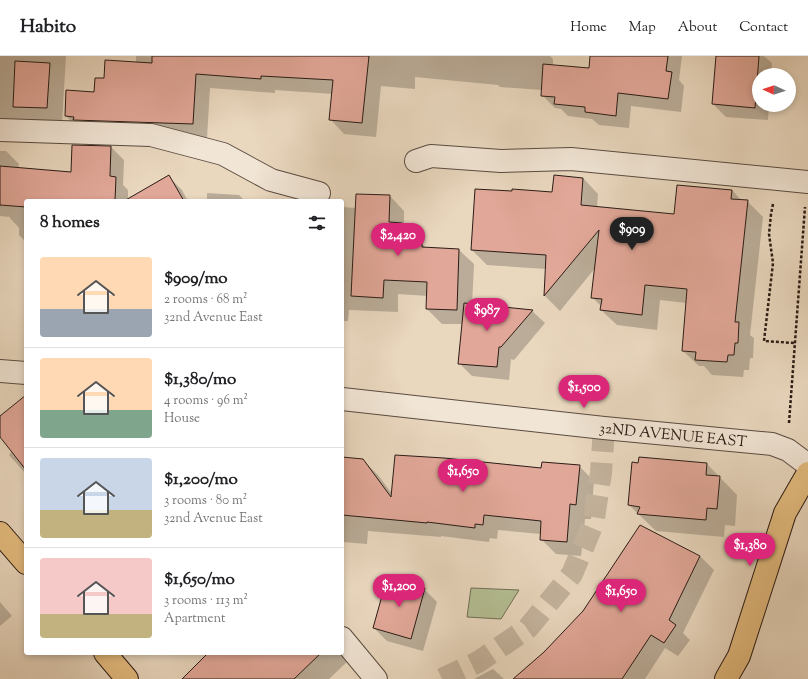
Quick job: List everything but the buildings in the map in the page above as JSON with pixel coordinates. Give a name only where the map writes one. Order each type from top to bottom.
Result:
[{"type":"main road","points":[[726,679],[739,656],[785,513],[808,472]]},
{"type":"main road","points":[[0,533],[24,561]]},
{"type":"main road","points":[[106,655],[127,679]]},
{"type":"street","points":[[0,130],[151,135],[223,154],[271,180],[319,193]]},
{"type":"street","points":[[416,161],[431,156],[501,161],[571,159],[807,192]]},
{"type":"street","points":[[0,371],[24,373]]},
{"type":"street","name":"32ND AVENUE EAST","points":[[344,399],[604,428],[772,444],[788,450],[808,465]]},
{"type":"street","points":[[344,640],[376,679]]},
{"type":"path","points":[[788,427],[807,192]]},
{"type":"path","points":[[774,200],[769,234],[773,263],[764,341],[794,343]]},
{"type":"green space","points":[[471,588],[519,590],[501,619],[467,617]]},
{"type":"tunnel","points":[[442,679],[478,662],[528,628],[572,574],[593,524],[601,473],[604,428]]}]
